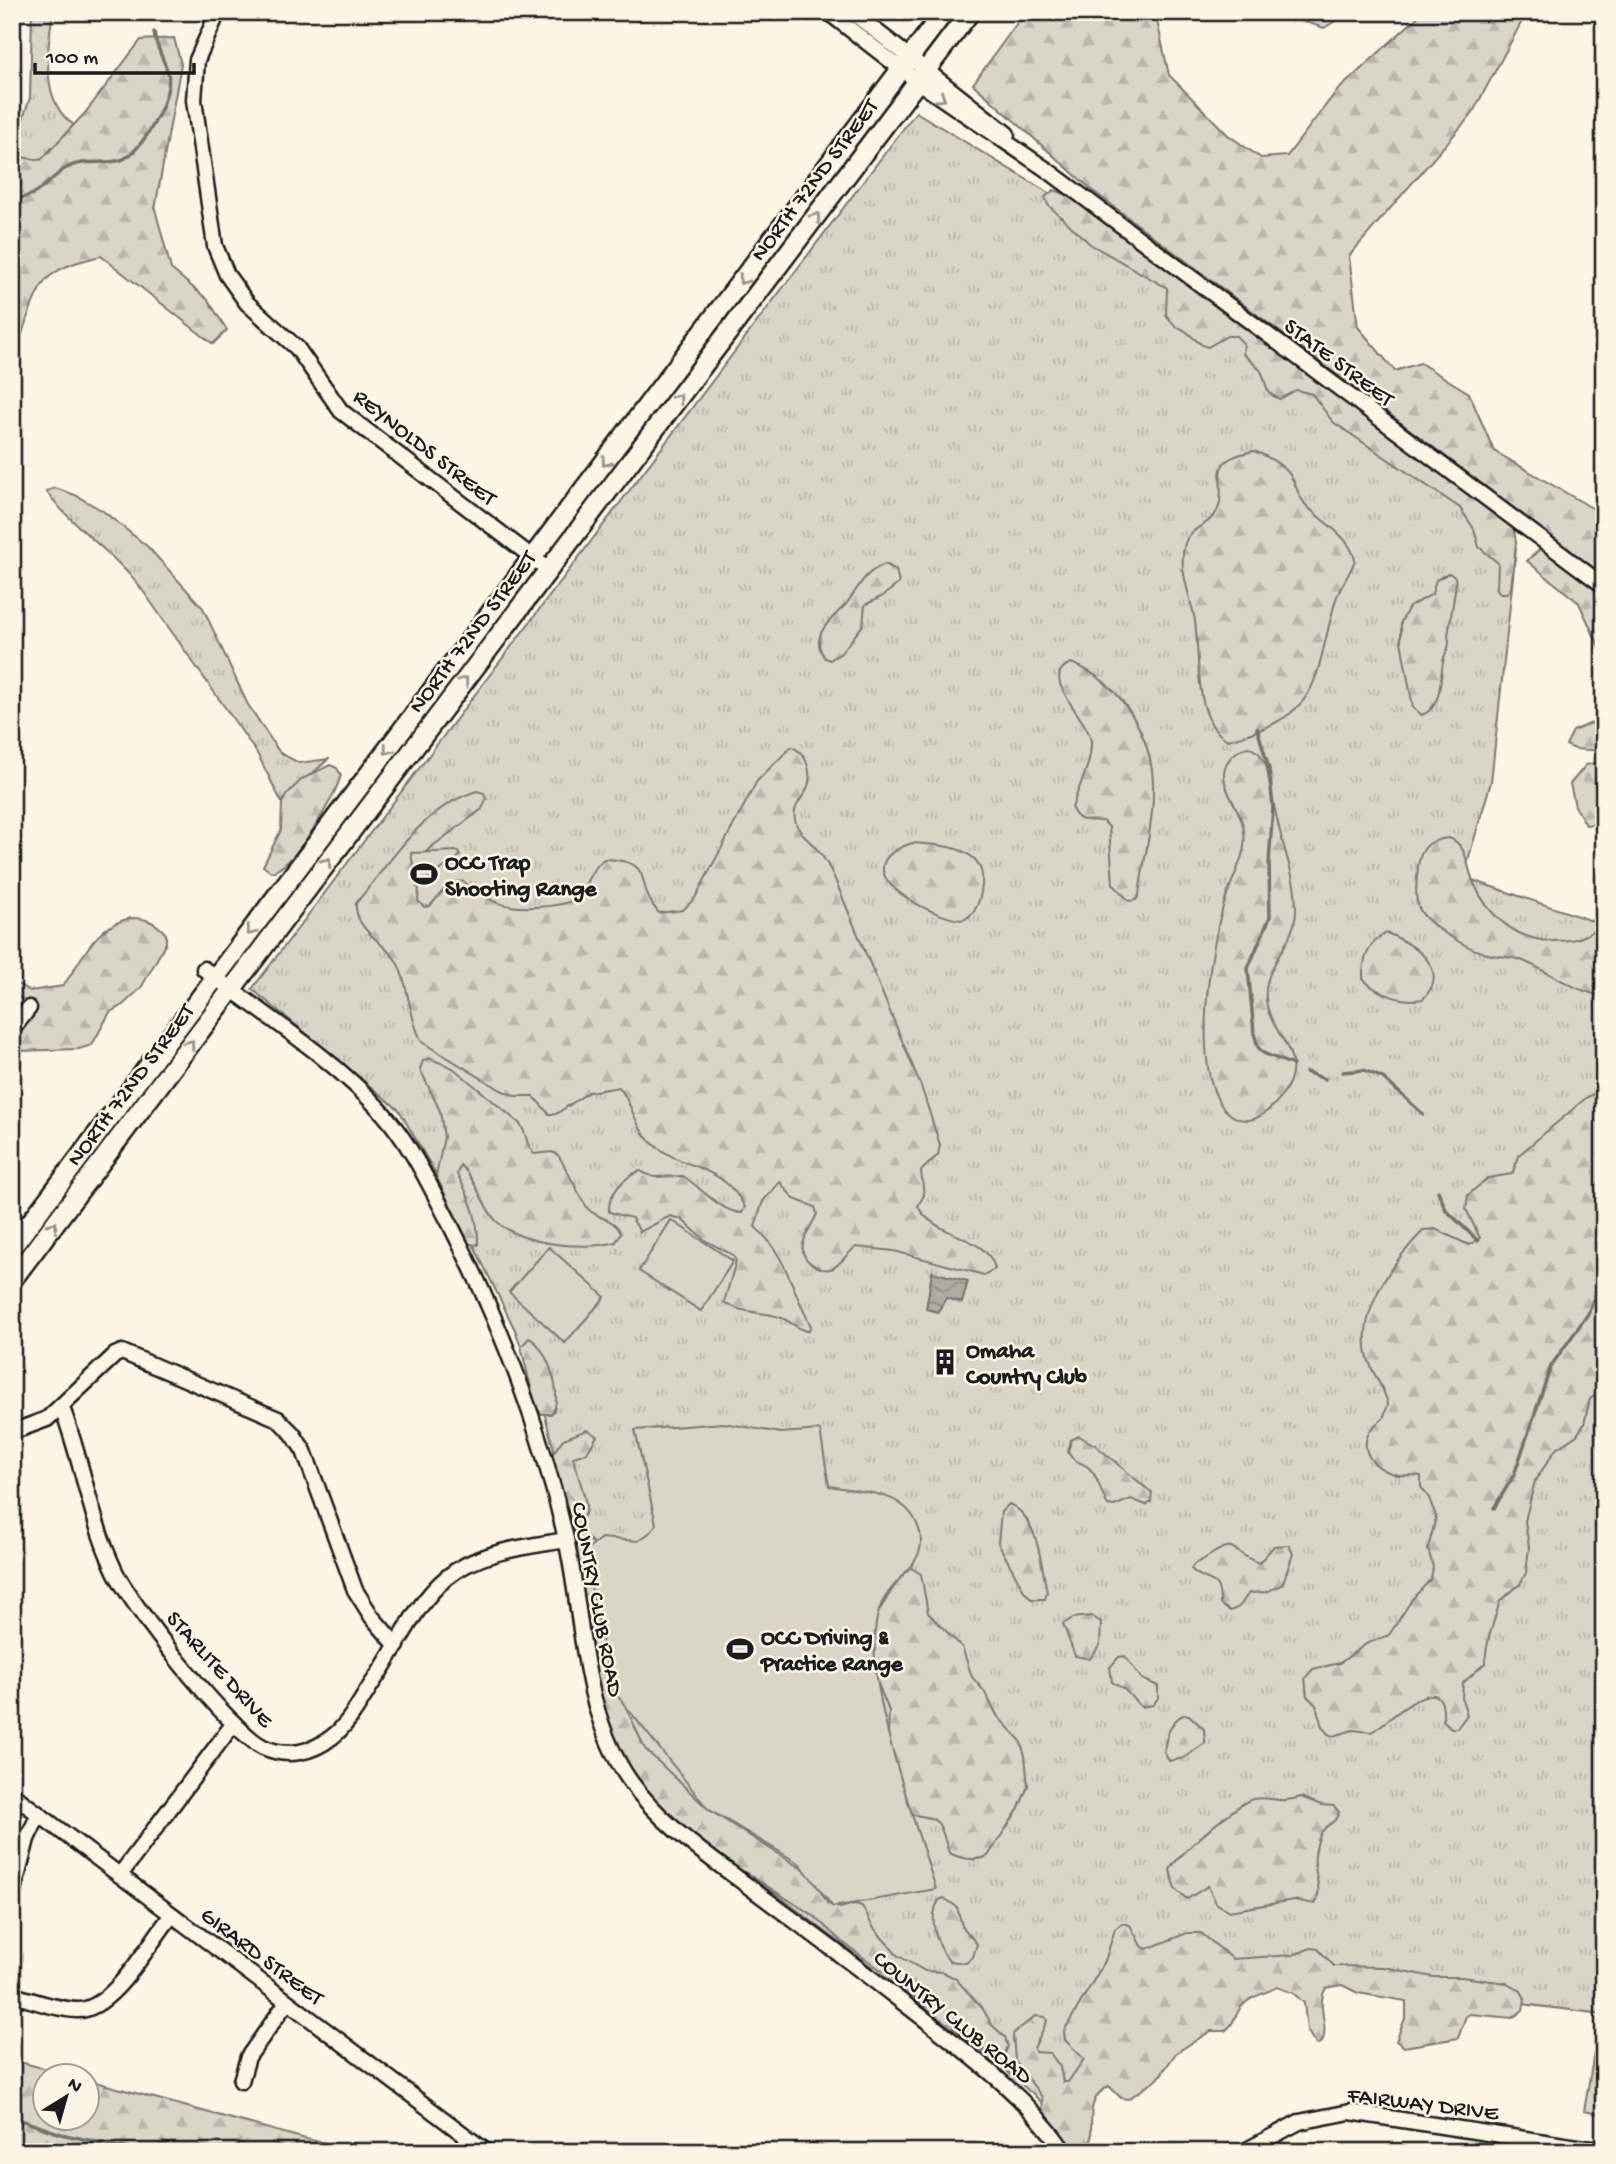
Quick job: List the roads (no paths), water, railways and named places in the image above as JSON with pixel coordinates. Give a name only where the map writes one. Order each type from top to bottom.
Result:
[{"type":"main road","name":"NORTH 72ND STREET","points":[[12,1247],[210,974],[533,558],[944,12]]},
{"type":"main road","name":"NORTH 72ND STREET","points":[[12,1280],[970,12]]},
{"type":"street","name":"REYNOLDS STREET","points":[[218,12],[197,61],[194,100],[215,246],[236,289],[297,348],[341,411],[549,570]]},
{"type":"street","name":"STATE STREET","points":[[828,12],[923,75],[1604,586]]},
{"type":"street","name":"STATE STREET","points":[[852,12],[906,63]]},
{"type":"street","name":"COUNTRY CLUB ROAD","points":[[210,974],[357,1088],[382,1112],[410,1149],[464,1253],[516,1366],[539,1433],[566,1539],[597,1711],[616,1758],[644,1800],[692,1845],[858,1967],[993,2074],[1038,2117],[1065,2152]]},
{"type":"street","points":[[12,1030],[29,1008]]},
{"type":"street","points":[[12,1432],[47,1419],[62,1408],[115,1355],[126,1352],[195,1385],[262,1412],[288,1429],[309,1463],[355,1590],[372,1617],[397,1646]]},
{"type":"street","name":"STARLITE DRIVE","points":[[62,1408],[101,1535],[120,1582],[162,1639],[234,1723],[262,1746],[280,1752],[301,1753],[317,1748],[342,1727],[428,1598],[457,1570],[479,1559],[566,1539]]},
{"type":"street","points":[[120,1875],[234,1723]]},
{"type":"street","name":"GIRARD STREET","points":[[12,1794],[487,2152]]},
{"type":"street","points":[[12,1897],[27,1839],[39,1814]]},
{"type":"street","points":[[12,1995],[84,2010],[103,2003],[172,1915]]},
{"type":"street","points":[[241,2081],[253,2048],[288,2002]]},
{"type":"street","name":"FAIRWAY DRIVE","points":[[1243,2152],[1299,2122],[1350,2112],[1604,2151]]},
{"type":"water","points":[[932,1272],[968,1281],[962,1303],[946,1298],[938,1312],[926,1309]]},
{"type":"waterway","points":[[12,201],[33,194],[68,167],[81,163],[121,160],[138,147],[155,122],[169,83],[154,32]]},
{"type":"waterway","points":[[1257,728],[1269,769],[1273,806],[1269,863],[1270,917],[1248,968],[1254,1033],[1263,1053],[1293,1065]]},
{"type":"waterway","points":[[1343,1072],[1364,1070],[1383,1078],[1423,1114]]},
{"type":"waterway","points":[[1306,1072],[1325,1079]]},
{"type":"waterway","points":[[1438,1191],[1446,1210],[1478,1241]]},
{"type":"waterway","points":[[1494,1508],[1514,1475],[1551,1366],[1588,1314],[1604,1269]]},
{"type":"waterway","points":[[12,2117],[61,2134],[142,2152]]},
{"type":"place","name":"OCC Trap Shooting Range","points":[[424,874]]},
{"type":"place","name":"Omaha Country Club","points":[[945,1362]]},
{"type":"place","name":"OCC Driving & Practice Range","points":[[740,1649]]}]
